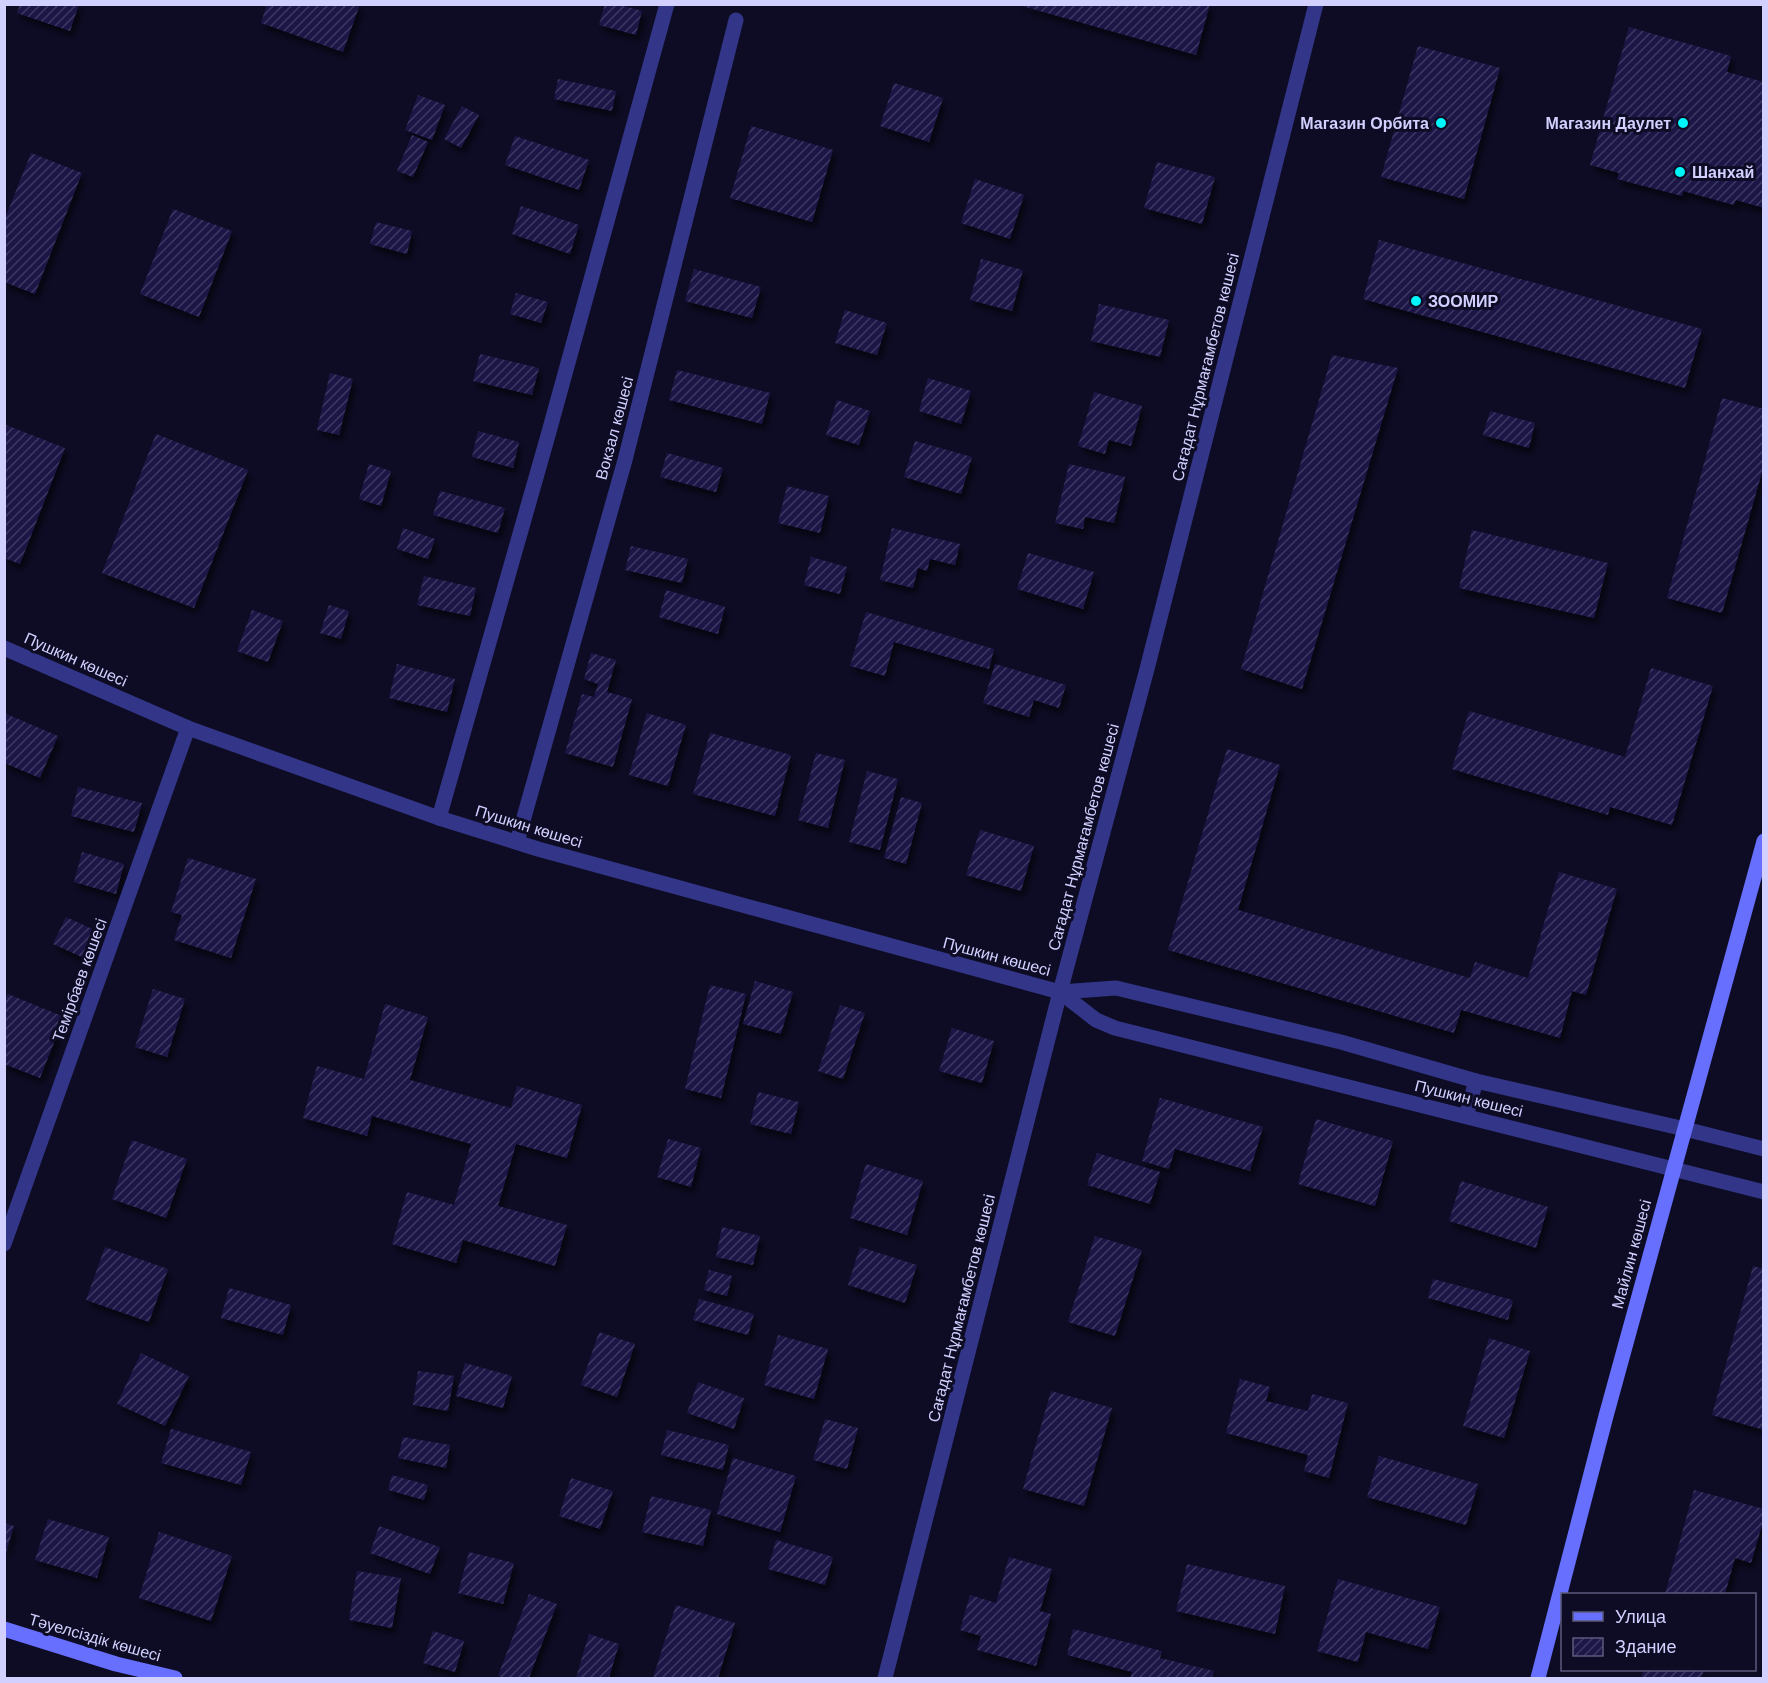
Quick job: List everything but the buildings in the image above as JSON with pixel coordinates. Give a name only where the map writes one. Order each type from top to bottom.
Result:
[{"type":"main road","name":"Майлин көшесі","points":[[1538,1678],[1606,1416],[1764,841]]},
{"type":"main road","name":"Тәуелсіздік көшесі","points":[[4,1629],[116,1664],[175,1678]]},
{"type":"street","points":[[439,818],[667,4]]},
{"type":"street","name":"Сағадат Нұрмағамбетов көшесі","points":[[885,1678],[1316,4]]},
{"type":"street","name":"Вокзал көшесі","points":[[516,842],[626,460],[735,20]]},
{"type":"street","name":"Пушкин көшесі","points":[[4,648],[188,728],[439,818],[516,842],[1060,992],[1116,988],[1341,1042],[1476,1081],[1764,1149]]},
{"type":"street","name":"Темірбаев көшесі","points":[[4,1244],[188,728]]},
{"type":"street","name":"Пушкин көшесі","points":[[1060,992],[1096,1020],[1115,1029],[1764,1192]]},
{"type":"street","points":[[1466,1116],[1476,1081]]},
{"type":"place","name":"Магазин Орбита","points":[[1441,123]]},
{"type":"place","name":"Магазин Даулет","points":[[1683,123]]},
{"type":"place","name":"Шанхай","points":[[1680,172]]},
{"type":"place","name":"ЗООМИР","points":[[1416,301]]}]
